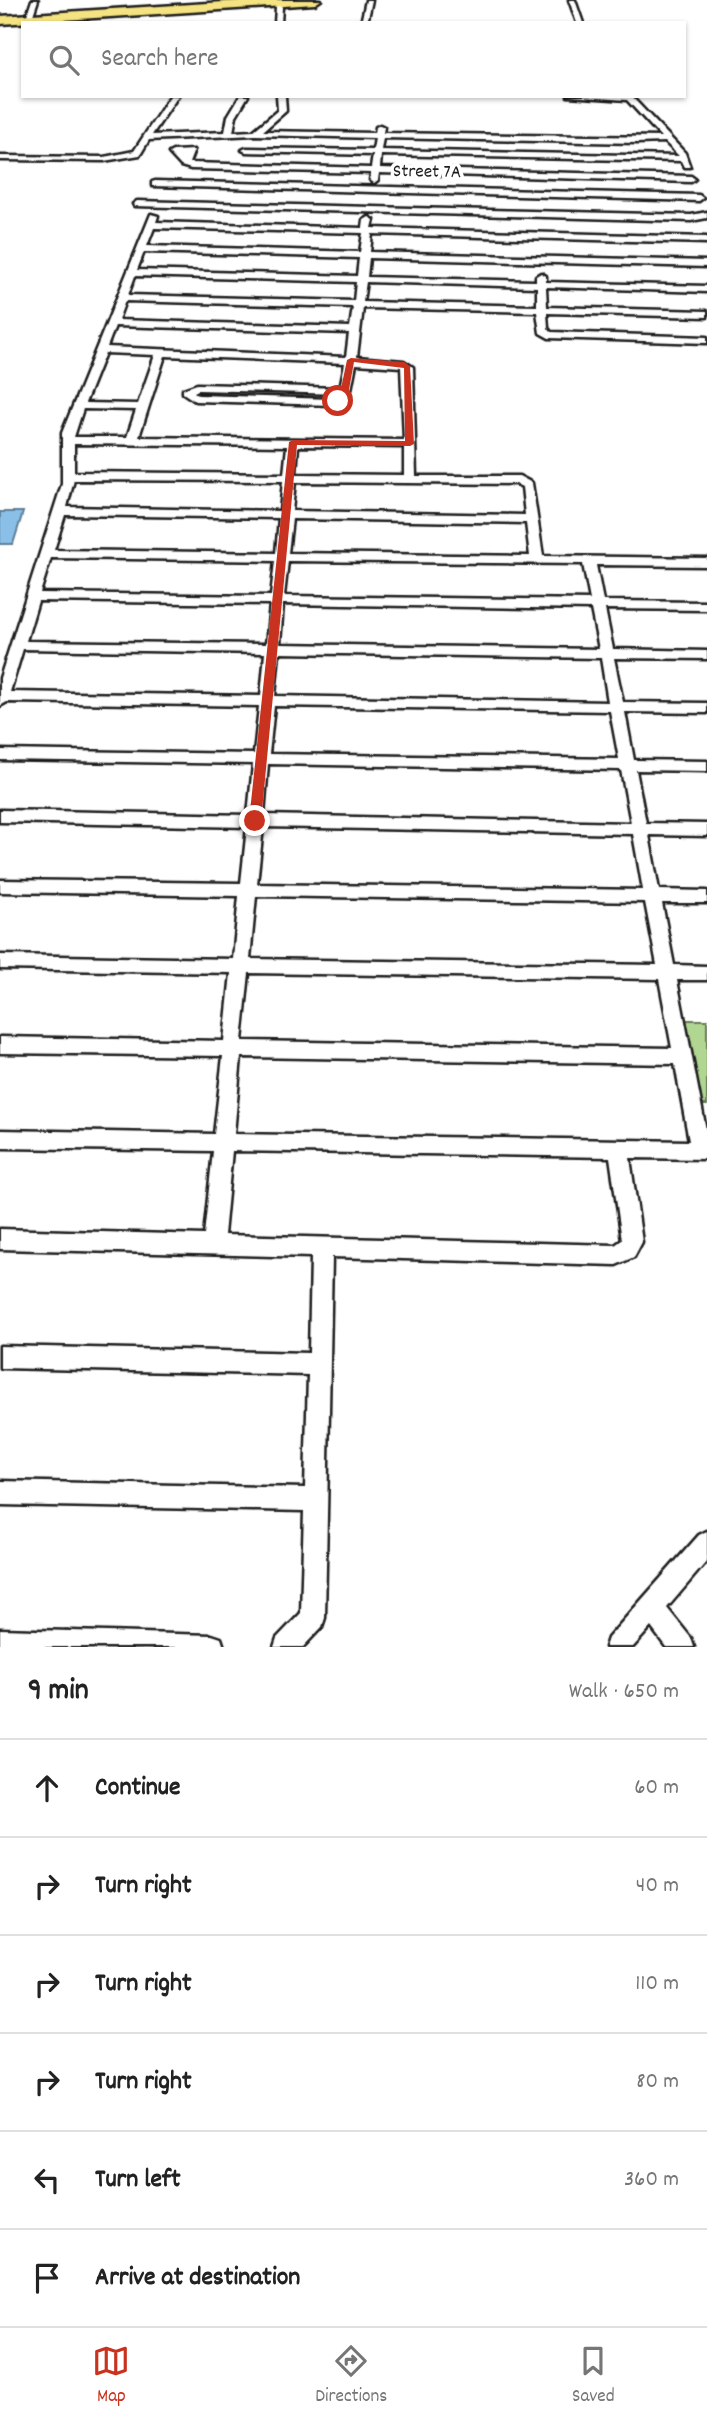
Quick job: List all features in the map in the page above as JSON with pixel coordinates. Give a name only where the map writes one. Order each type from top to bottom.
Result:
[{"type":"highway","points":[[0,20],[315,0]]},
{"type":"street","points":[[29,18],[34,0]]},
{"type":"street","points":[[364,21],[369,0]]},
{"type":"street","points":[[572,0],[579,21]]},
{"type":"street","points":[[275,2],[279,7],[278,21]]},
{"type":"street","points":[[0,158],[123,158],[138,153],[173,98]]},
{"type":"street","points":[[229,134],[232,116],[243,98]]},
{"type":"street","points":[[230,206],[252,133],[282,111],[281,98]]},
{"type":"street","points":[[629,98],[684,159],[704,204]]},
{"type":"street","points":[[148,138],[252,133],[380,132],[666,139]]},
{"type":"street","points":[[345,391],[197,387],[187,391],[195,398],[321,402],[343,400],[345,391],[351,360],[356,330],[380,132]]},
{"type":"street","points":[[527,135],[545,333],[707,340]]},
{"type":"street","points":[[246,150],[684,159]]},
{"type":"street","points":[[184,164],[691,179]]},
{"type":"street","name":"Street 7A","points":[[155,184],[533,194],[704,204]]},
{"type":"street","points":[[138,204],[691,218],[707,215]]},
{"type":"street","points":[[159,204],[79,405],[68,440],[68,476],[59,511],[1,699],[707,708]]},
{"type":"street","points":[[151,225],[707,240]]},
{"type":"street","points":[[141,249],[707,264]]},
{"type":"street","points":[[670,263],[676,288]]},
{"type":"street","points":[[132,273],[707,289]]},
{"type":"street","points":[[122,298],[707,314]]},
{"type":"street","points":[[112,323],[356,330]]},
{"type":"street","points":[[101,350],[393,362],[408,367],[410,478]]},
{"type":"street","points":[[132,440],[161,352]]},
{"type":"street","points":[[79,405],[143,407]]},
{"type":"street","points":[[68,440],[410,444]]},
{"type":"street","points":[[213,1245],[293,442]]},
{"type":"street","points":[[68,476],[519,480],[528,486],[537,559]]},
{"type":"street","points":[[59,511],[530,519]]},
{"type":"street","points":[[46,554],[707,562]]},
{"type":"street","points":[[0,1139],[703,1150],[682,1056],[589,560]]},
{"type":"street","points":[[33,597],[707,606]]},
{"type":"street","points":[[18,645],[707,655]]},
{"type":"street","points":[[0,755],[707,766]]},
{"type":"street","points":[[0,816],[707,830]]},
{"type":"street","points":[[0,886],[707,897]]},
{"type":"street","points":[[0,962],[707,973]]},
{"type":"street","points":[[0,1045],[682,1056]]},
{"type":"street","points":[[0,1239],[616,1255],[627,1250],[632,1242],[618,1149]]},
{"type":"street","points":[[286,1647],[313,1618],[323,1248]]},
{"type":"street","points":[[0,1357],[320,1364]]},
{"type":"street","points":[[0,1493],[316,1500]]},
{"type":"street","points":[[617,1647],[707,1543]]},
{"type":"street","points":[[650,1608],[682,1647]]},
{"type":"street","points":[[0,1642],[212,1647]]},
{"type":"green space","points":[[686,1020],[707,1020],[707,1105],[702,1105]]},
{"type":"water","points":[[0,512],[23,512],[13,544],[0,544]]},
{"type":"route","points":[[255,821],[293,442],[410,444],[408,367],[404,364],[351,360],[343,400],[338,401]]}]
